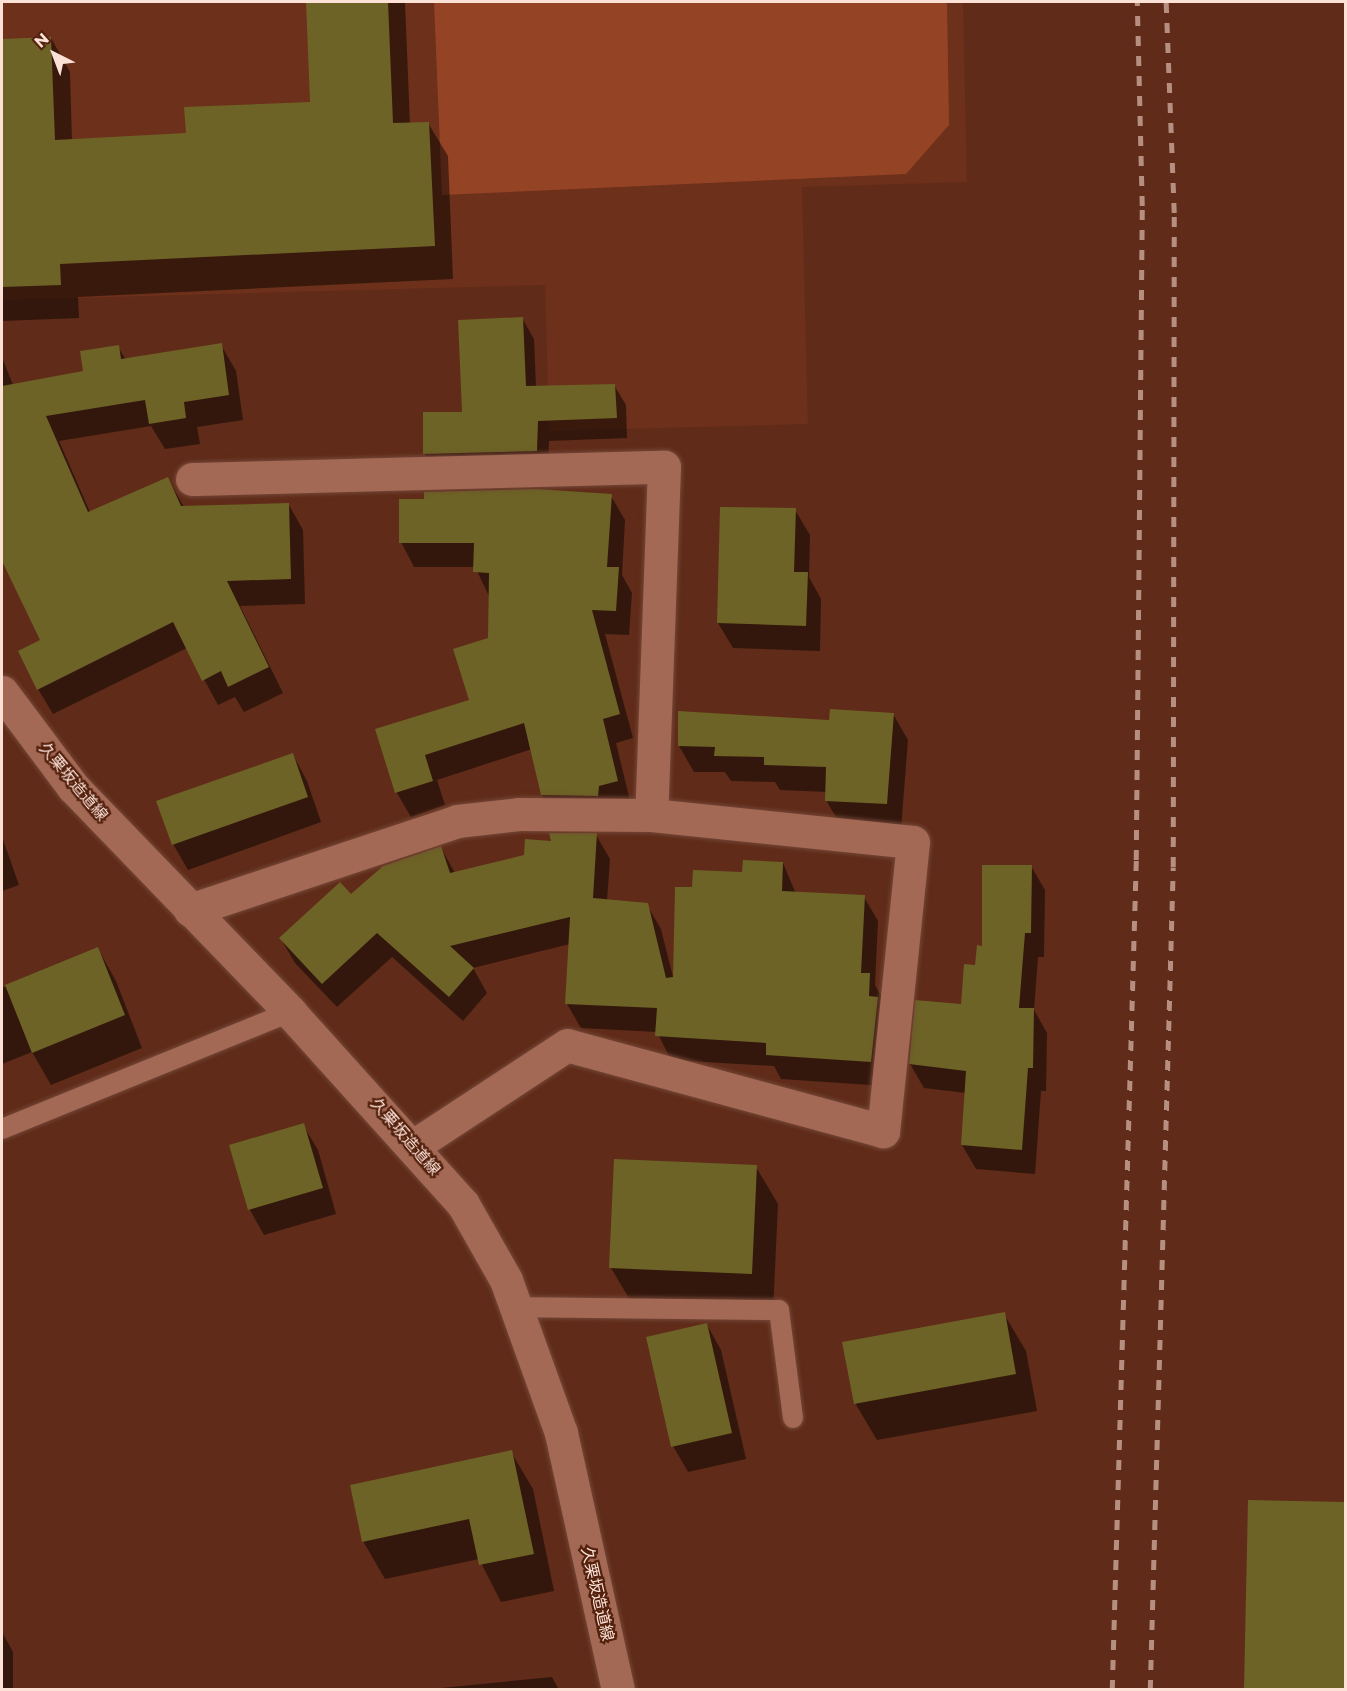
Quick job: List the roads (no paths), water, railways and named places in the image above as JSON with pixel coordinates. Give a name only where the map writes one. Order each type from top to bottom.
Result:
[{"type":"street","points":[[192,479],[664,467],[651,815]]},
{"type":"street","name":"久栗坂造道線","points":[[2,692],[73,787],[290,1012],[463,1204],[506,1280],[561,1433],[618,1689]]},
{"type":"street","points":[[190,910],[457,821],[519,814],[651,815],[912,842],[882,1131],[567,1045],[413,1146]]},
{"type":"lane","points":[[2,1129],[290,1012]]},
{"type":"lane","points":[[516,1307],[779,1310],[794,1418]]},
{"type":"railway","points":[[1112,1690],[1136,860],[1142,206],[1137,2]]},
{"type":"railway","points":[[1150,1690],[1173,867],[1174,213],[1166,2]]}]
